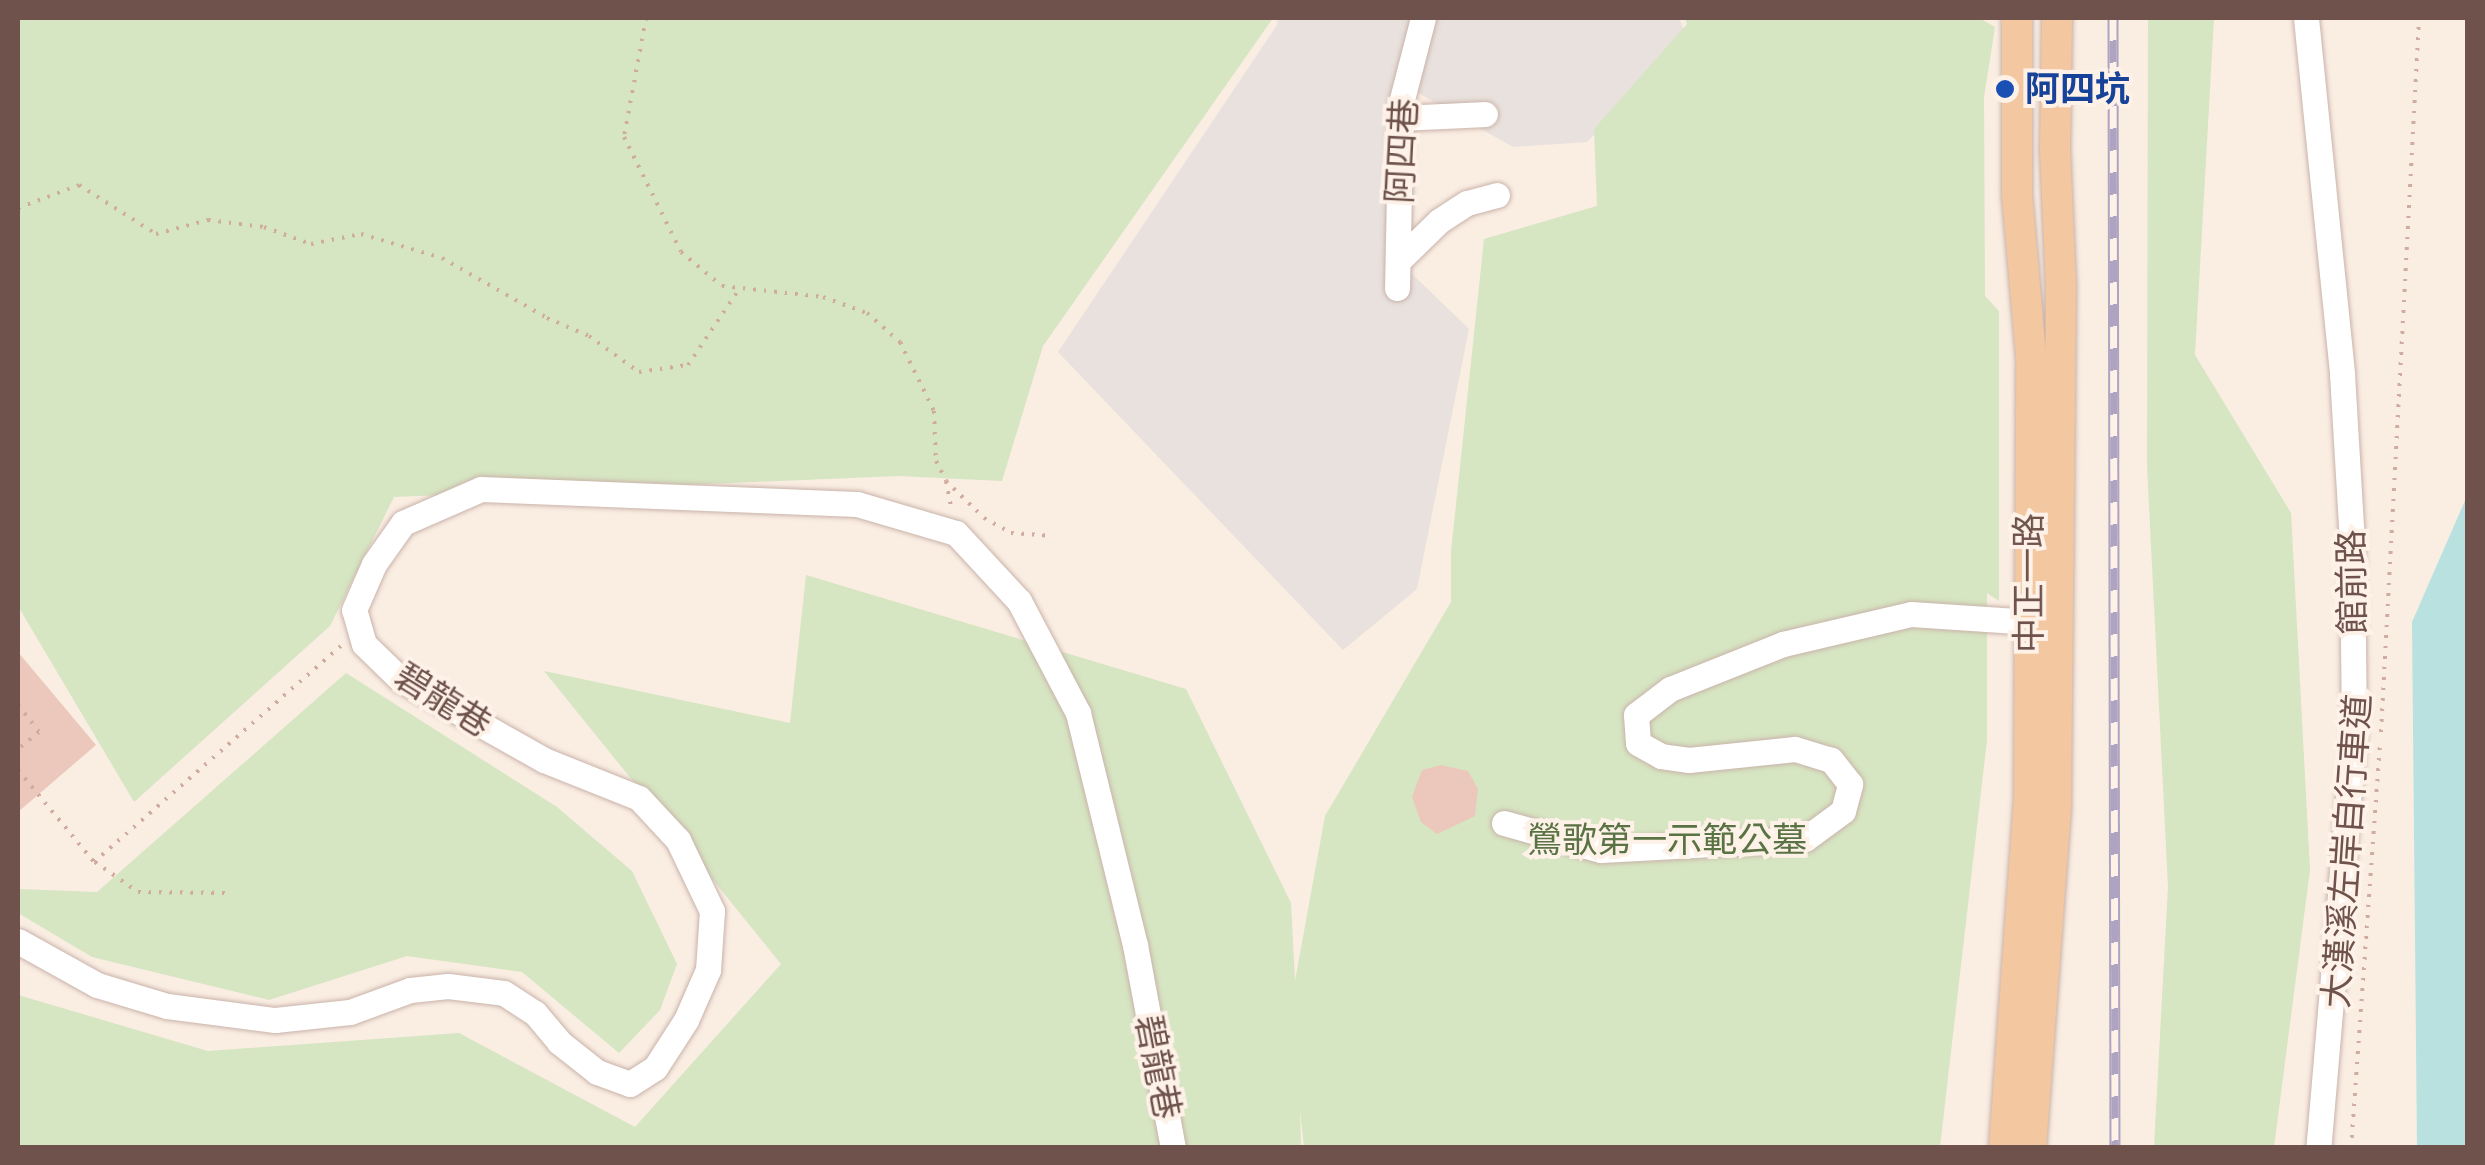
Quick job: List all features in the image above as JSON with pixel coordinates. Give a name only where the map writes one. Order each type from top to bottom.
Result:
[{"type":"main road","name":"中正一路","points":[[2018,18],[2017,194],[2031,355],[2056,805],[2031,1148]]},
{"type":"main road","name":"中正一路","points":[[2004,1148],[2043,623],[2058,18]]},
{"type":"street","name":"阿四巷","points":[[1397,288],[1401,118],[1422,18]]},
{"type":"street","name":"館前路","points":[[2306,18],[2342,374],[2352,544],[2354,732],[2318,1148]]},
{"type":"street","points":[[1401,118],[1484,114]]},
{"type":"street","points":[[1398,261],[1439,222],[1467,203],[1497,195]]},
{"type":"street","points":[[360,630],[354,610],[374,564],[402,523],[481,489],[857,504],[956,533]]},
{"type":"street","name":"碧龍巷","points":[[956,533],[1019,600],[1078,713],[1135,946],[1174,1148]]},
{"type":"street","points":[[1504,823],[1601,850],[1804,839],[1844,811],[1850,784],[1831,760],[1794,749],[1689,760],[1662,756],[1638,743],[1636,715],[1670,689],[1783,644],[1911,614],[2043,623]]},
{"type":"street","name":"碧龍巷","points":[[18,942],[97,985],[168,1006],[275,1020],[350,1012],[410,990],[448,986],[504,993],[535,1012],[559,1042],[597,1072],[630,1084],[656,1068],[686,1020],[708,970],[712,911],[678,840],[639,798],[544,760],[400,679],[364,644],[360,630]]},
{"type":"path","points":[[646,18],[624,137],[681,252],[722,286],[822,297],[868,314],[900,342],[934,411],[936,462],[946,481],[956,533]]},
{"type":"path","name":"大漢溪左岸自行車道","points":[[2352,1148],[2376,822],[2419,18]]},
{"type":"path","points":[[18,208],[78,185],[156,234],[208,220],[264,228],[311,244],[362,234],[442,258],[588,336],[639,372],[688,365],[740,288]]},
{"type":"path","points":[[946,481],[984,518],[1011,533],[1050,536]]},
{"type":"path","points":[[94,862],[360,630]]},
{"type":"path","points":[[18,705],[39,732],[18,749]]},
{"type":"path","points":[[18,770],[94,862],[138,892],[226,893]]},
{"type":"shaded area","points":[[1278,18],[1679,18],[1687,38],[1587,142],[1513,147],[1415,91],[1412,274],[1469,329],[1417,589],[1343,650],[1058,352],[1277,25]]},
{"type":"green space","points":[[18,18],[1273,18],[1043,346],[1002,481],[898,476],[394,497],[330,626],[134,802],[18,606]]},
{"type":"green space","name":"鶯歌第一示範公墓","points":[[1685,18],[1979,18],[1995,27],[1984,97],[1985,296],[1999,311],[1999,601],[1987,593],[1987,740],[1940,1147],[1304,1147],[1300,1110],[1301,1148],[18,1147],[18,995],[208,1051],[459,1033],[635,1127],[781,964],[544,671],[790,723],[806,575],[1186,689],[1291,903],[1295,981],[1325,816],[1451,602],[1451,552],[1484,239],[1597,206],[1594,129],[1687,24]]},
{"type":"green space","points":[[2148,18],[2214,18],[2195,355],[2291,513],[2310,870],[2274,1147],[2154,1147],[2168,887],[2147,465]]},
{"type":"green space","points":[[346,673],[557,807],[632,871],[677,964],[660,1010],[619,1053],[522,972],[407,956],[269,1000],[92,957],[18,913],[18,889],[97,892]]},
{"type":"water","points":[[2467,496],[2467,1147],[2417,1147],[2412,622]]},
{"type":"building","points":[[18,652],[96,745],[18,812]]},
{"type":"building","points":[[1441,765],[1468,771],[1478,789],[1475,816],[1437,834],[1421,822],[1412,797],[1422,770]]},
{"type":"railway","points":[[2113,18],[2115,1148]]},
{"type":"place","name":"阿四坑","points":[[2005,89]]}]
